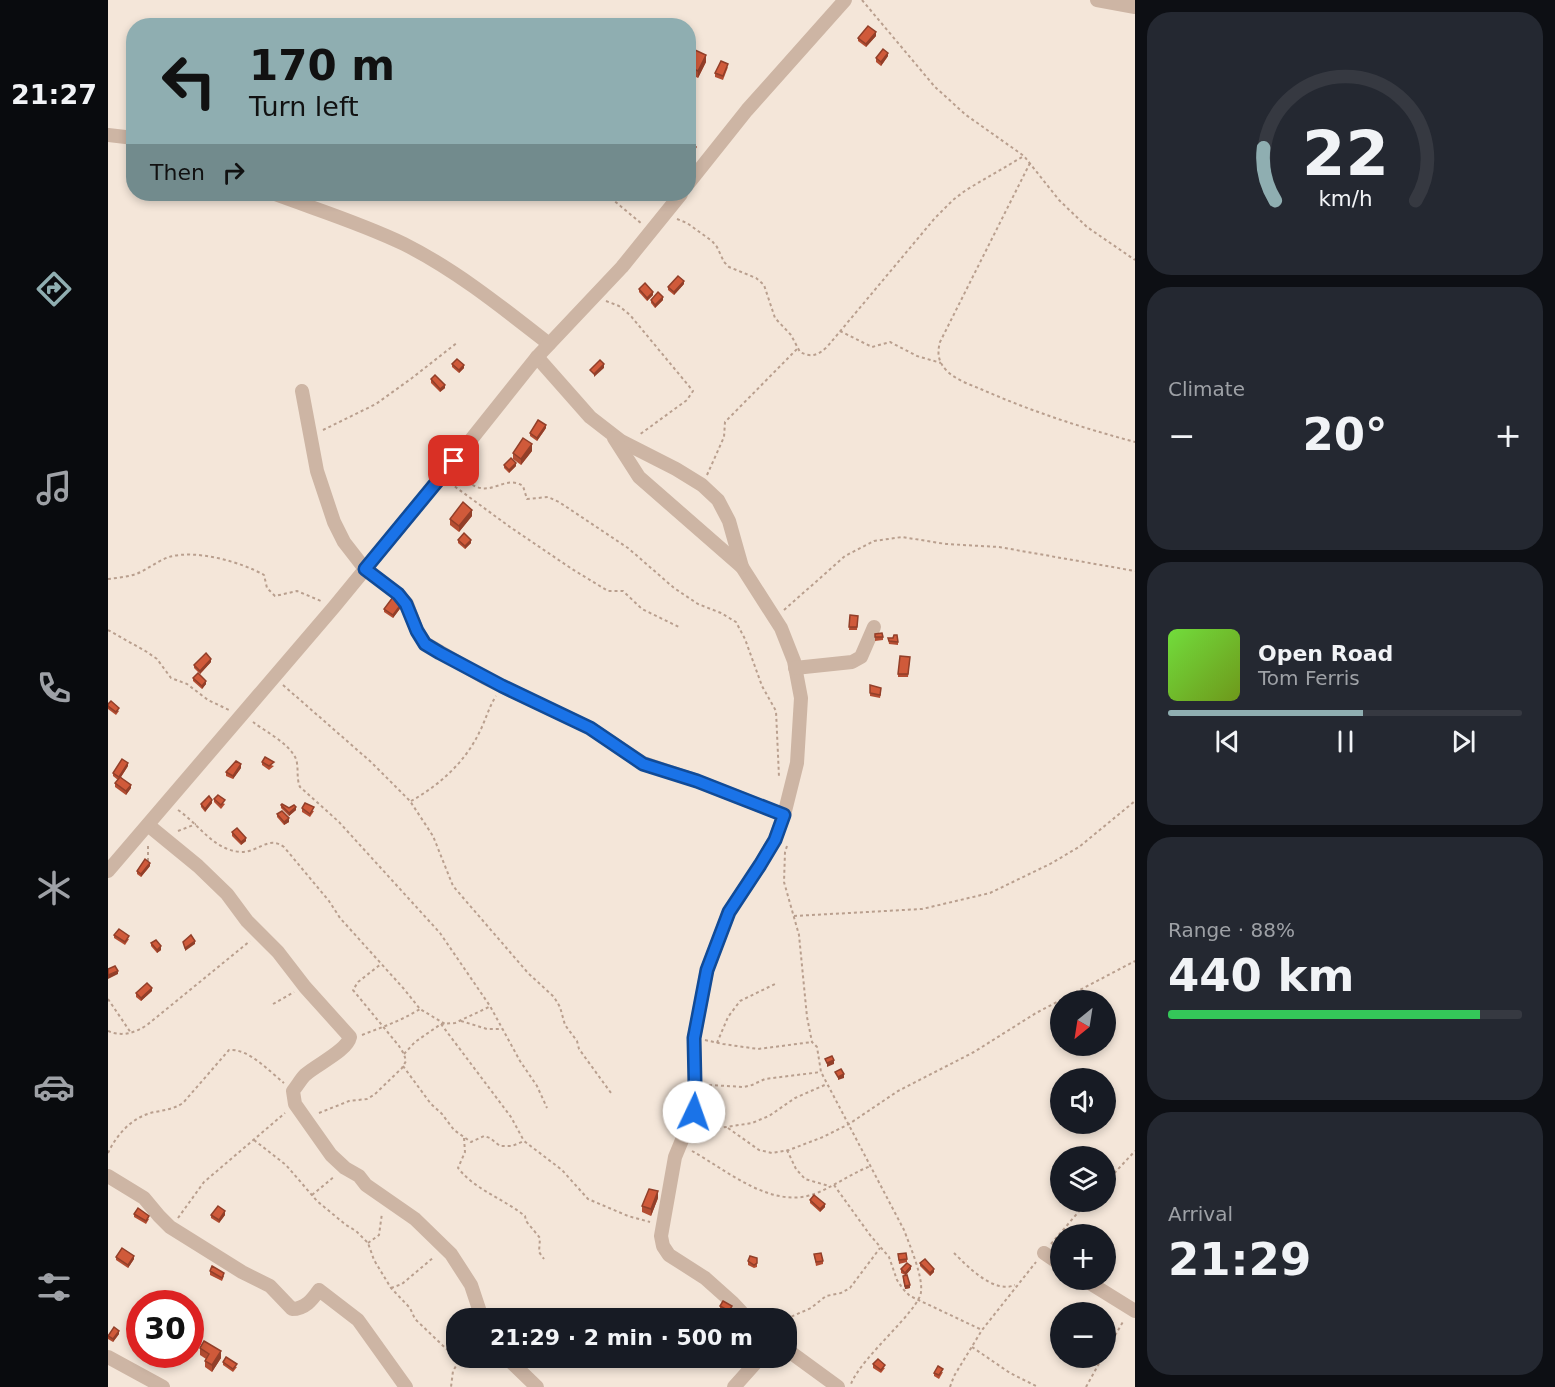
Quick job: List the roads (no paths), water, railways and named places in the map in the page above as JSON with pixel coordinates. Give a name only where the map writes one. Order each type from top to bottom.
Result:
[{"type":"street","points":[[696,174],[747,110],[845,0]]},
{"type":"street","points":[[1097,0],[1135,7]]},
{"type":"street","points":[[108,135],[126,137]]},
{"type":"street","points":[[293,201],[402,243],[431,259],[469,284],[549,344]]},
{"type":"street","points":[[108,871],[334,607],[442,477],[537,357],[594,298],[675,201]]},
{"type":"street","points":[[537,357],[590,417],[627,444],[702,485],[718,500],[729,521],[742,567]]},
{"type":"street","points":[[302,391],[317,471],[334,522],[344,542],[365,569],[398,594],[406,604],[425,644],[502,686],[590,728],[643,764],[697,781],[784,815]]},
{"type":"street","points":[[610,432],[639,477],[742,567],[781,628],[795,668],[801,698],[797,763],[784,815],[775,840],[729,912],[707,970],[694,1038],[694,1112],[682,1138],[662,1225],[663,1246],[669,1255],[705,1278],[738,1308]]},
{"type":"street","points":[[795,668],[852,662],[861,657],[874,627]]},
{"type":"street","points":[[148,825],[210,877],[351,1038],[336,1053],[305,1075],[298,1103],[327,1149],[345,1168],[415,1219],[459,1264],[471,1286],[479,1308]]},
{"type":"street","points":[[108,1176],[144,1198],[170,1227],[270,1286],[292,1309],[309,1304],[319,1290],[358,1320],[406,1387]]},
{"type":"street","points":[[1044,1252],[1050,1256]]},
{"type":"street","points":[[1101,1290],[1133,1310]]},
{"type":"street","points":[[108,1357],[164,1387]]},
{"type":"street","points":[[797,1357],[838,1387]]},
{"type":"street","points":[[517,1368],[537,1387]]},
{"type":"street","points":[[734,1387],[751,1368]]}]
